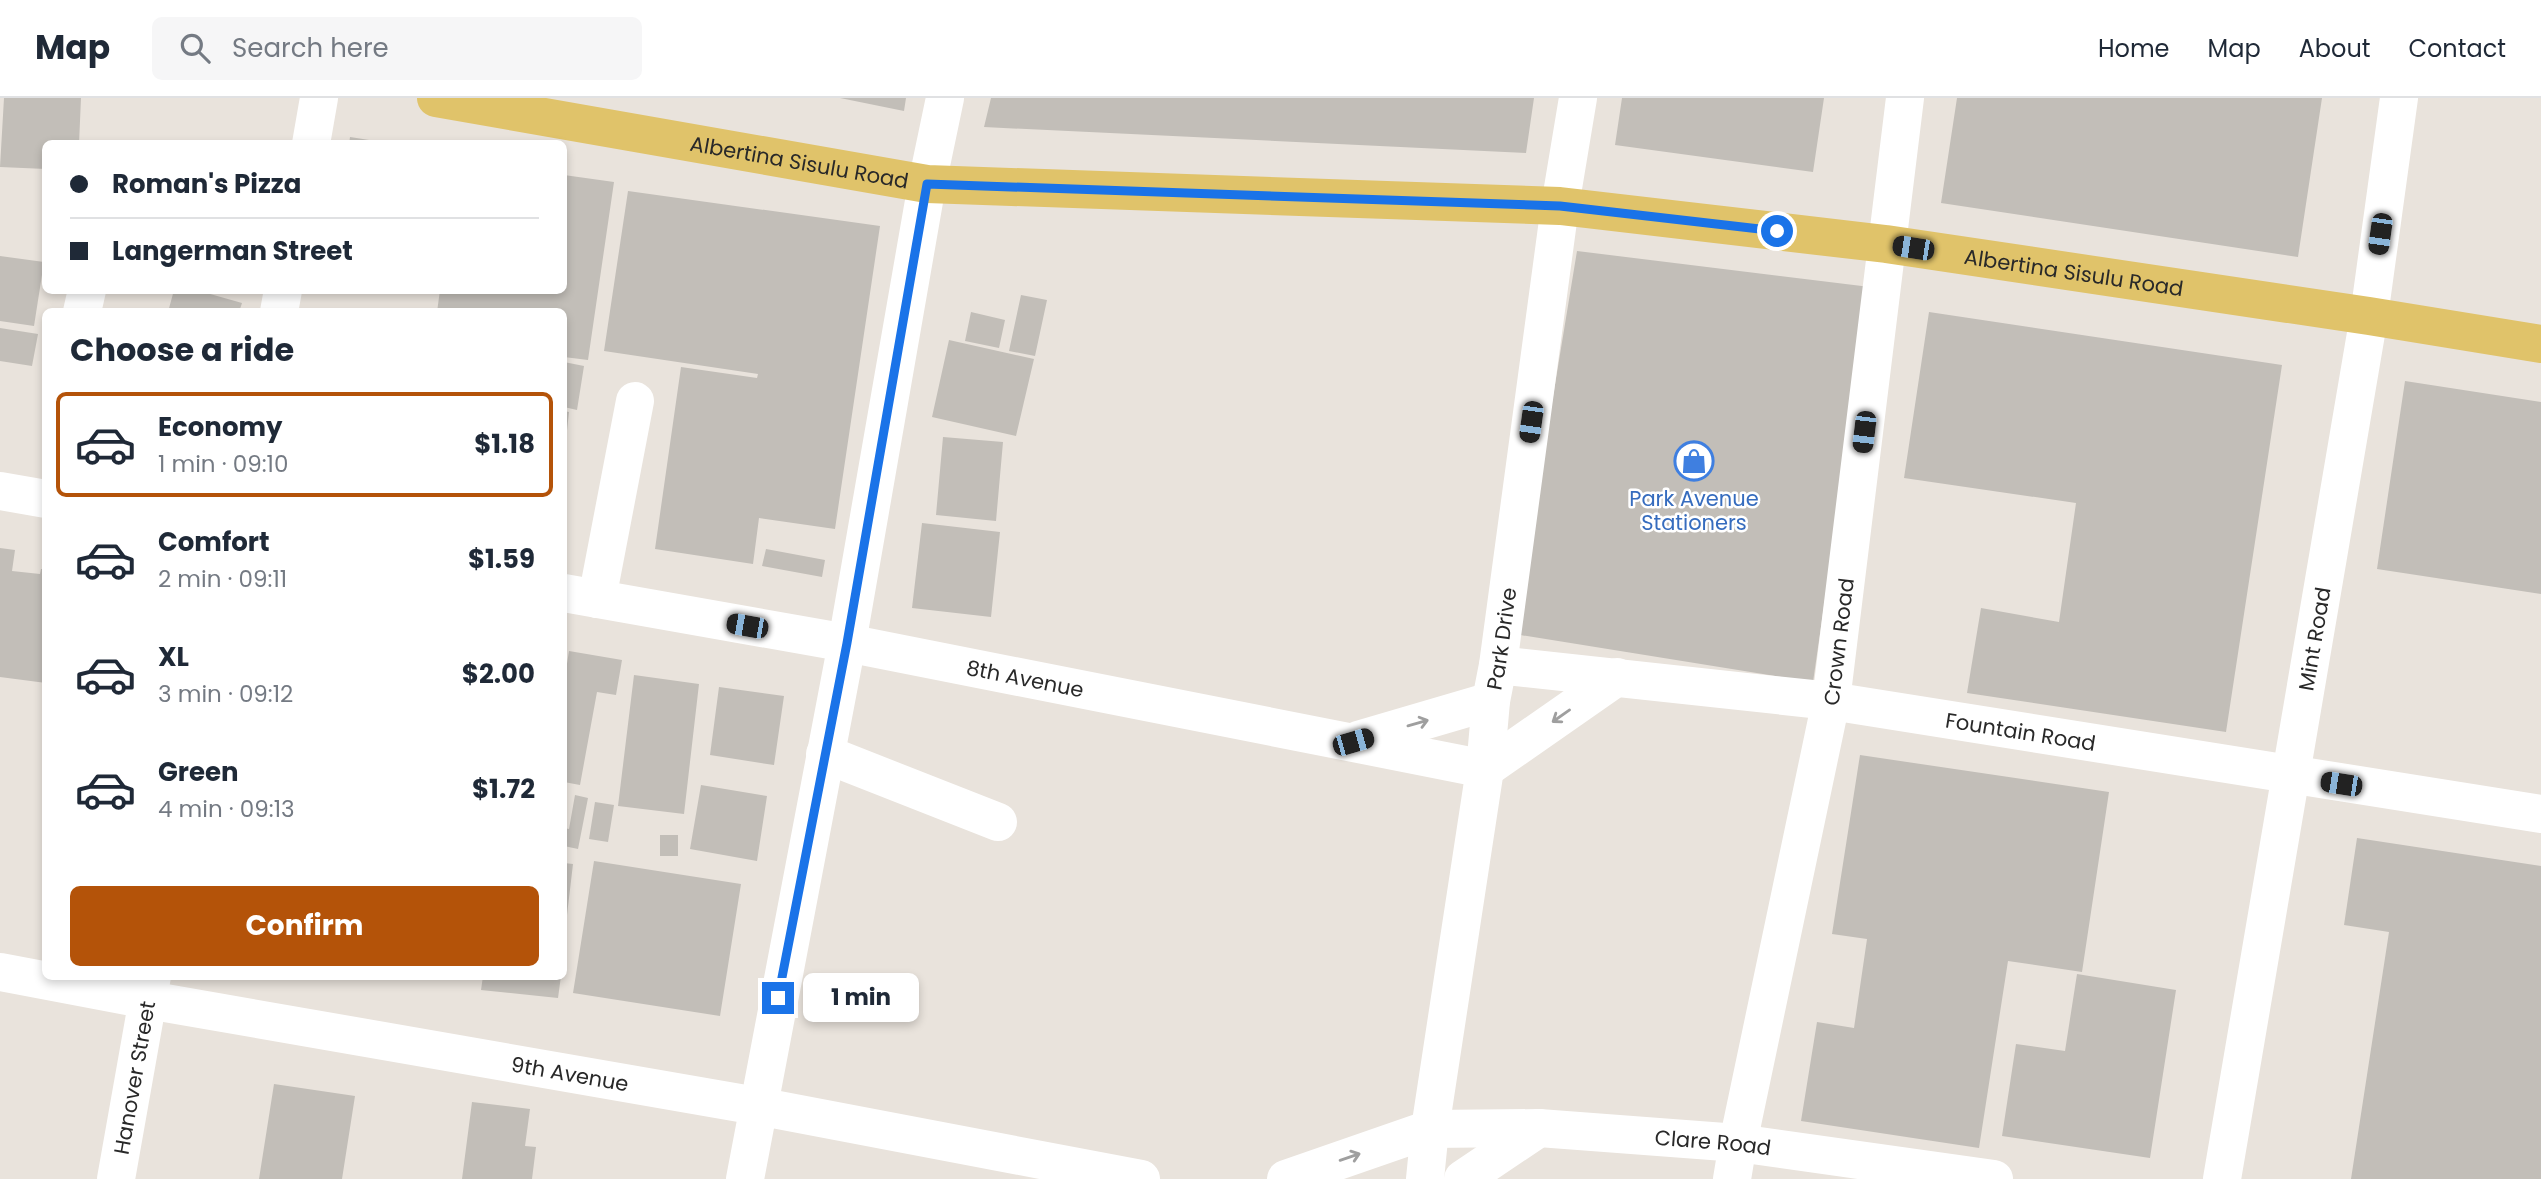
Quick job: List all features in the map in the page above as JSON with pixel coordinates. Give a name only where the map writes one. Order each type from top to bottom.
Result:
[{"type":"main road","name":"Albertina Sisulu Road","points":[[436,98],[927,184],[1560,206],[1886,244],[2541,344]]},
{"type":"street","points":[[312,140],[319,98]]},
{"type":"street","points":[[745,1179],[847,643],[927,184],[945,98]]},
{"type":"street","name":"Park Drive","points":[[1425,1179],[1430,1129],[1485,769],[1494,683],[1560,206],[1578,98]]},
{"type":"street","name":"Crown Road","points":[[1735,1161],[1832,701],[1905,98]]},
{"type":"street","name":"Mint Road","points":[[2222,1179],[2369,316],[2399,98]]},
{"type":"street","points":[[580,596],[635,401]]},
{"type":"street","points":[[0,491],[42,490]]},
{"type":"street","name":"8th Avenue","points":[[580,596],[847,643],[1485,769]]},
{"type":"street","points":[[1485,769],[1617,677]]},
{"type":"street","name":"Fountain Road","points":[[1494,683],[1617,677],[1832,701],[2541,814]]},
{"type":"street","points":[[1353,742],[1494,683]]},
{"type":"street","points":[[825,754],[998,822]]},
{"type":"street","name":"9th Avenue","points":[[0,972],[42,976]]},
{"type":"street","name":"9th Avenue","points":[[75,980],[150,988],[1141,1179]]},
{"type":"street","name":"Hanover Street","points":[[116,1179],[150,988]]},
{"type":"street","points":[[1463,1179],[1539,1128]]},
{"type":"street","name":"Clare Road","points":[[1286,1179],[1430,1129],[1539,1128],[1735,1161],[1994,1179]]},
{"type":"building","points":[[4,98],[81,98],[79,140],[42,140],[42,169],[0,167]]},
{"type":"building","points":[[840,98],[906,98],[904,111]]},
{"type":"building","points":[[991,98],[1534,98],[1526,153],[984,127]]},
{"type":"building","points":[[1622,98],[1824,98],[1813,172],[1615,145]]},
{"type":"building","points":[[1957,98],[2322,98],[2298,257],[1941,203]]},
{"type":"building","points":[[567,175],[614,182],[588,360],[567,357],[567,308],[438,308],[439,294],[567,294]]},
{"type":"building","points":[[628,191],[880,226],[835,529],[759,518],[753,564],[655,549],[681,367],[757,378],[758,374],[604,351]]},
{"type":"building","name":"Park Avenue Stationers","points":[[1577,251],[1870,287],[1813,682],[1514,634]]},
{"type":"building","points":[[0,256],[42,262],[34,326],[0,321]]},
{"type":"building","points":[[173,294],[210,294],[242,303],[240,308],[169,308]]},
{"type":"building","points":[[1021,295],[1047,300],[1035,356],[1009,351]]},
{"type":"building","points":[[971,312],[1005,320],[999,348],[965,341]]},
{"type":"building","points":[[1929,312],[2282,365],[2226,732],[1967,693],[1981,608],[2059,622],[2076,503],[1904,478]]},
{"type":"building","points":[[0,328],[38,334],[32,366],[0,361]]},
{"type":"building","points":[[949,340],[1034,359],[1016,436],[932,417]]},
{"type":"building","points":[[567,363],[584,366],[577,410],[567,408]]},
{"type":"building","points":[[2405,381],[2541,402],[2541,594],[2377,569]]},
{"type":"building","points":[[943,437],[1003,442],[996,521],[936,515]]},
{"type":"building","points":[[922,523],[1000,532],[991,617],[912,608]]},
{"type":"building","points":[[0,548],[15,550],[12,571],[40,574],[42,569],[42,682],[0,677]]},
{"type":"building","points":[[766,549],[825,560],[822,577],[762,566]]},
{"type":"building","points":[[569,651],[622,660],[616,695],[597,692],[580,785],[567,783]]},
{"type":"building","points":[[634,675],[699,684],[684,814],[618,806]]},
{"type":"building","points":[[719,687],[784,696],[774,765],[710,755]]},
{"type":"building","points":[[1860,755],[2109,792],[2082,972],[2008,961],[1979,1148],[1801,1121],[1817,1022],[1854,1028],[1867,939],[1832,934]]},
{"type":"building","points":[[701,785],[767,796],[757,861],[690,849]]},
{"type":"building","points":[[575,795],[588,798],[578,849],[567,847]]},
{"type":"building","points":[[595,802],[614,805],[608,842],[589,839]]},
{"type":"building","points":[[660,835],[678,835],[678,856],[660,856]]},
{"type":"building","points":[[2357,838],[2541,866],[2541,1179],[2351,1179],[2389,932],[2344,925]]},
{"type":"building","points":[[594,861],[741,884],[720,1016],[573,993]]},
{"type":"building","points":[[567,863],[573,864],[567,915]]},
{"type":"building","points":[[2077,974],[2176,990],[2150,1158],[2002,1136],[2016,1044],[2065,1051]]},
{"type":"building","points":[[482,980],[560,980],[558,998],[481,990]]},
{"type":"building","points":[[274,1084],[355,1096],[342,1179],[259,1179]]},
{"type":"building","points":[[472,1102],[530,1109],[525,1146],[536,1147],[532,1179],[462,1179]]},
{"type":"place","name":"Park Avenue Stationers","points":[[1694,461]]},
{"type":"route","points":[[778,998],[847,643],[927,184],[1560,206],[1777,231]]}]
